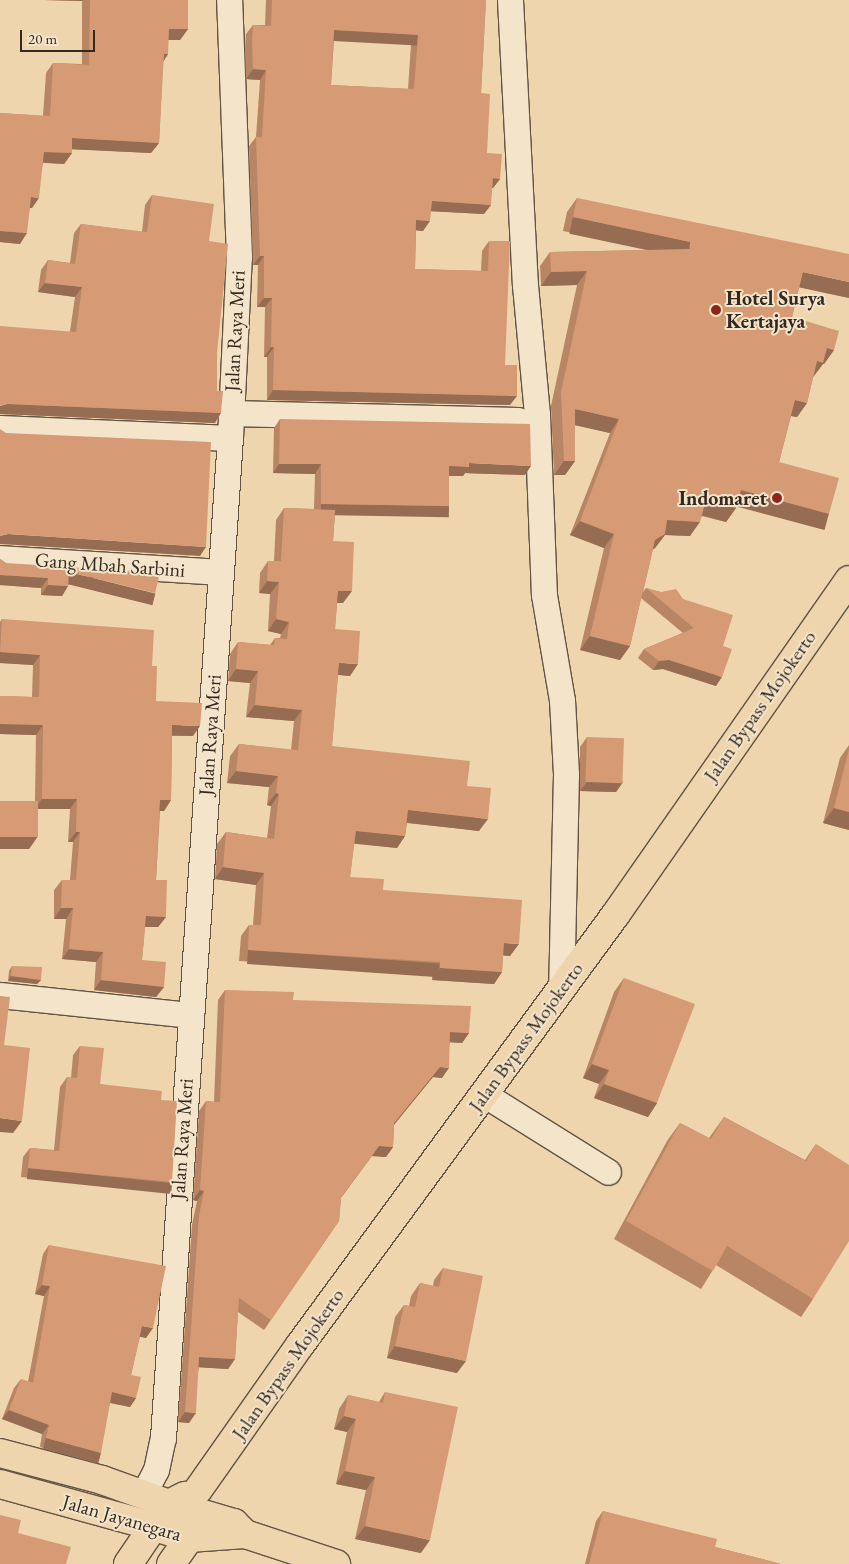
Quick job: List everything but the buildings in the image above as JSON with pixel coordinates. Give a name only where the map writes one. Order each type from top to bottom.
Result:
[{"type":"main road","name":"Jalan Bypass Mojokerto","points":[[171,1564],[189,1538],[202,1502],[300,1345],[561,990],[849,580]]},
{"type":"main road","name":"Jalan Jayanegara","points":[[0,1453],[169,1504],[202,1502],[234,1523],[245,1534],[336,1564]]},
{"type":"main road","name":"Jalan Jayanegara","points":[[0,1484],[189,1538],[231,1538],[245,1534]]},
{"type":"main road","points":[[128,1564],[152,1526],[169,1504]]},
{"type":"street","name":"Jalan Raya Meri","points":[[143,1495],[156,1470],[163,1438],[230,438],[239,257],[229,0]]},
{"type":"street","points":[[510,0],[524,285],[536,414],[544,595],[562,700],[566,774],[561,990]]},
{"type":"street","points":[[230,413],[518,420]]},
{"type":"street","points":[[0,428],[230,438]]},
{"type":"street","name":"Gang Mbah Sarbini","points":[[0,558],[221,572]]},
{"type":"street","points":[[0,995],[191,1015]]},
{"type":"street","points":[[485,1095],[608,1172]]},
{"type":"place","name":"Hotel Surya Kertajaya","points":[[716,310]]},
{"type":"place","name":"Indomaret","points":[[777,498]]}]
